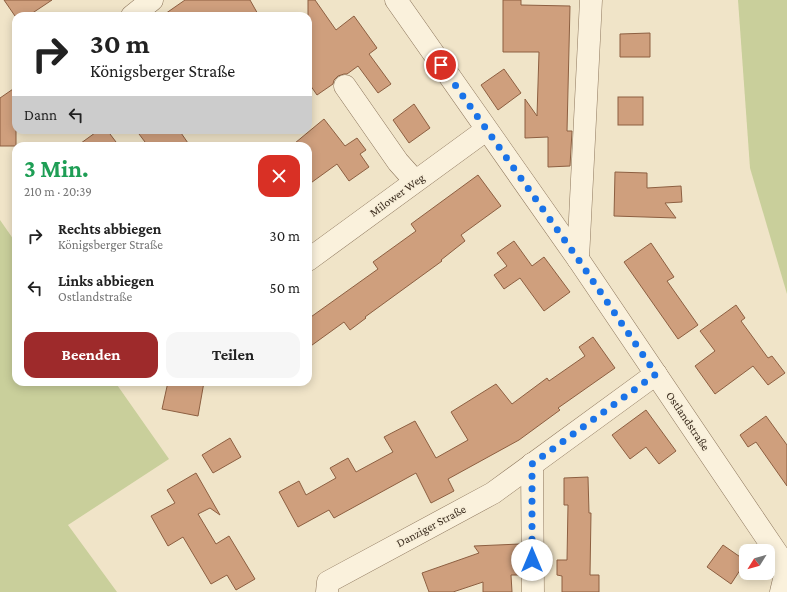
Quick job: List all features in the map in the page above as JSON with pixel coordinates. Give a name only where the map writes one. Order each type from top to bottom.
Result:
[{"type":"street","points":[[137,12],[152,0]]},
{"type":"street","name":"Ostlandstraße","points":[[396,0],[578,259],[787,568]]},
{"type":"street","points":[[578,259],[591,0]]},
{"type":"street","points":[[345,86],[398,162],[415,181]]},
{"type":"street","name":"Milower Weg","points":[[312,257],[486,130]]},
{"type":"street","name":"Danziger Straße","points":[[327,587],[493,492],[656,374]]},
{"type":"street","points":[[532,464],[533,592]]},
{"type":"street","points":[[781,592],[787,568]]},
{"type":"green space","points":[[738,0],[787,0],[787,294],[750,168]]},
{"type":"green space","points":[[0,220],[12,237],[12,386],[118,386],[169,459],[68,525],[117,592],[0,592]]},
{"type":"building","points":[[4,0],[52,0],[34,12],[12,12]]},
{"type":"building","points":[[185,0],[250,0],[257,12],[168,12]]},
{"type":"building","points":[[308,0],[315,0],[336,30],[354,16],[377,48],[369,54],[391,84],[378,93],[358,66],[347,74],[338,76],[334,80],[333,84],[317,95],[312,88],[312,12],[308,12]]},
{"type":"building","points":[[503,0],[521,0],[521,5],[570,6],[567,131],[572,131],[570,166],[548,167],[548,137],[525,138],[525,99],[537,116],[539,52],[503,52]]},
{"type":"building","points":[[650,33],[650,57],[620,57],[620,34]]},
{"type":"building","points":[[504,69],[521,93],[498,110],[481,85]]},
{"type":"building","points":[[12,90],[12,134],[16,134],[16,142],[12,142],[12,146],[0,146],[0,98]]},
{"type":"building","points":[[618,97],[643,97],[643,125],[618,125]]},
{"type":"building","points":[[414,104],[430,128],[409,143],[393,120]]},
{"type":"building","points":[[324,119],[345,146],[357,138],[366,150],[360,154],[369,167],[349,181],[337,164],[312,182],[312,142],[296,142],[306,134],[312,134],[312,129]]},
{"type":"building","points":[[94,134],[110,134],[116,142],[82,142]]},
{"type":"building","points":[[139,134],[182,134],[187,142],[145,142]]},
{"type":"building","points":[[615,172],[647,173],[647,188],[681,186],[682,202],[665,203],[676,218],[614,216]]},
{"type":"building","points":[[478,175],[501,206],[461,235],[465,241],[441,260],[442,261],[365,317],[366,318],[350,330],[344,322],[312,345],[312,316],[378,269],[373,262],[416,231],[411,224]]},
{"type":"building","points":[[514,241],[532,266],[544,257],[570,292],[544,311],[520,278],[504,289],[494,275],[507,266],[497,253]]},
{"type":"building","points":[[651,243],[674,277],[667,281],[698,325],[678,339],[624,262]]},
{"type":"building","points":[[736,305],[745,318],[741,321],[768,358],[772,356],[785,373],[768,385],[753,366],[715,394],[695,366],[715,351],[700,331]]},
{"type":"building","points":[[593,337],[615,368],[558,408],[560,410],[519,440],[448,479],[454,491],[431,503],[416,473],[334,518],[329,510],[298,527],[279,492],[299,481],[306,495],[336,478],[330,468],[348,458],[356,472],[393,452],[384,437],[415,421],[436,458],[468,440],[451,412],[496,384],[512,404],[547,378],[549,381],[585,356],[579,347]]},
{"type":"building","points":[[167,386],[203,386],[198,416],[162,409]]},
{"type":"building","points":[[646,410],[676,451],[659,464],[646,447],[630,459],[612,435]]},
{"type":"building","points":[[766,416],[787,445],[787,486],[756,442],[748,447],[740,435]]},
{"type":"building","points":[[230,438],[241,457],[213,473],[202,455]]},
{"type":"building","points":[[196,473],[220,515],[210,508],[198,514],[216,544],[229,536],[255,579],[236,590],[227,575],[211,584],[183,537],[168,546],[151,516],[175,503],[167,490]]},
{"type":"building","points":[[588,477],[589,513],[591,513],[590,575],[599,575],[599,592],[562,592],[562,576],[557,575],[557,560],[567,560],[568,505],[564,505],[564,478]]},
{"type":"building","points":[[520,544],[520,575],[511,575],[512,592],[483,592],[483,582],[453,592],[429,592],[422,573],[479,553],[474,546]]},
{"type":"building","points":[[723,545],[739,556],[739,572],[731,584],[707,567]]},
{"type":"route","points":[[441,65],[578,259],[656,374],[532,464],[532,560]]}]
